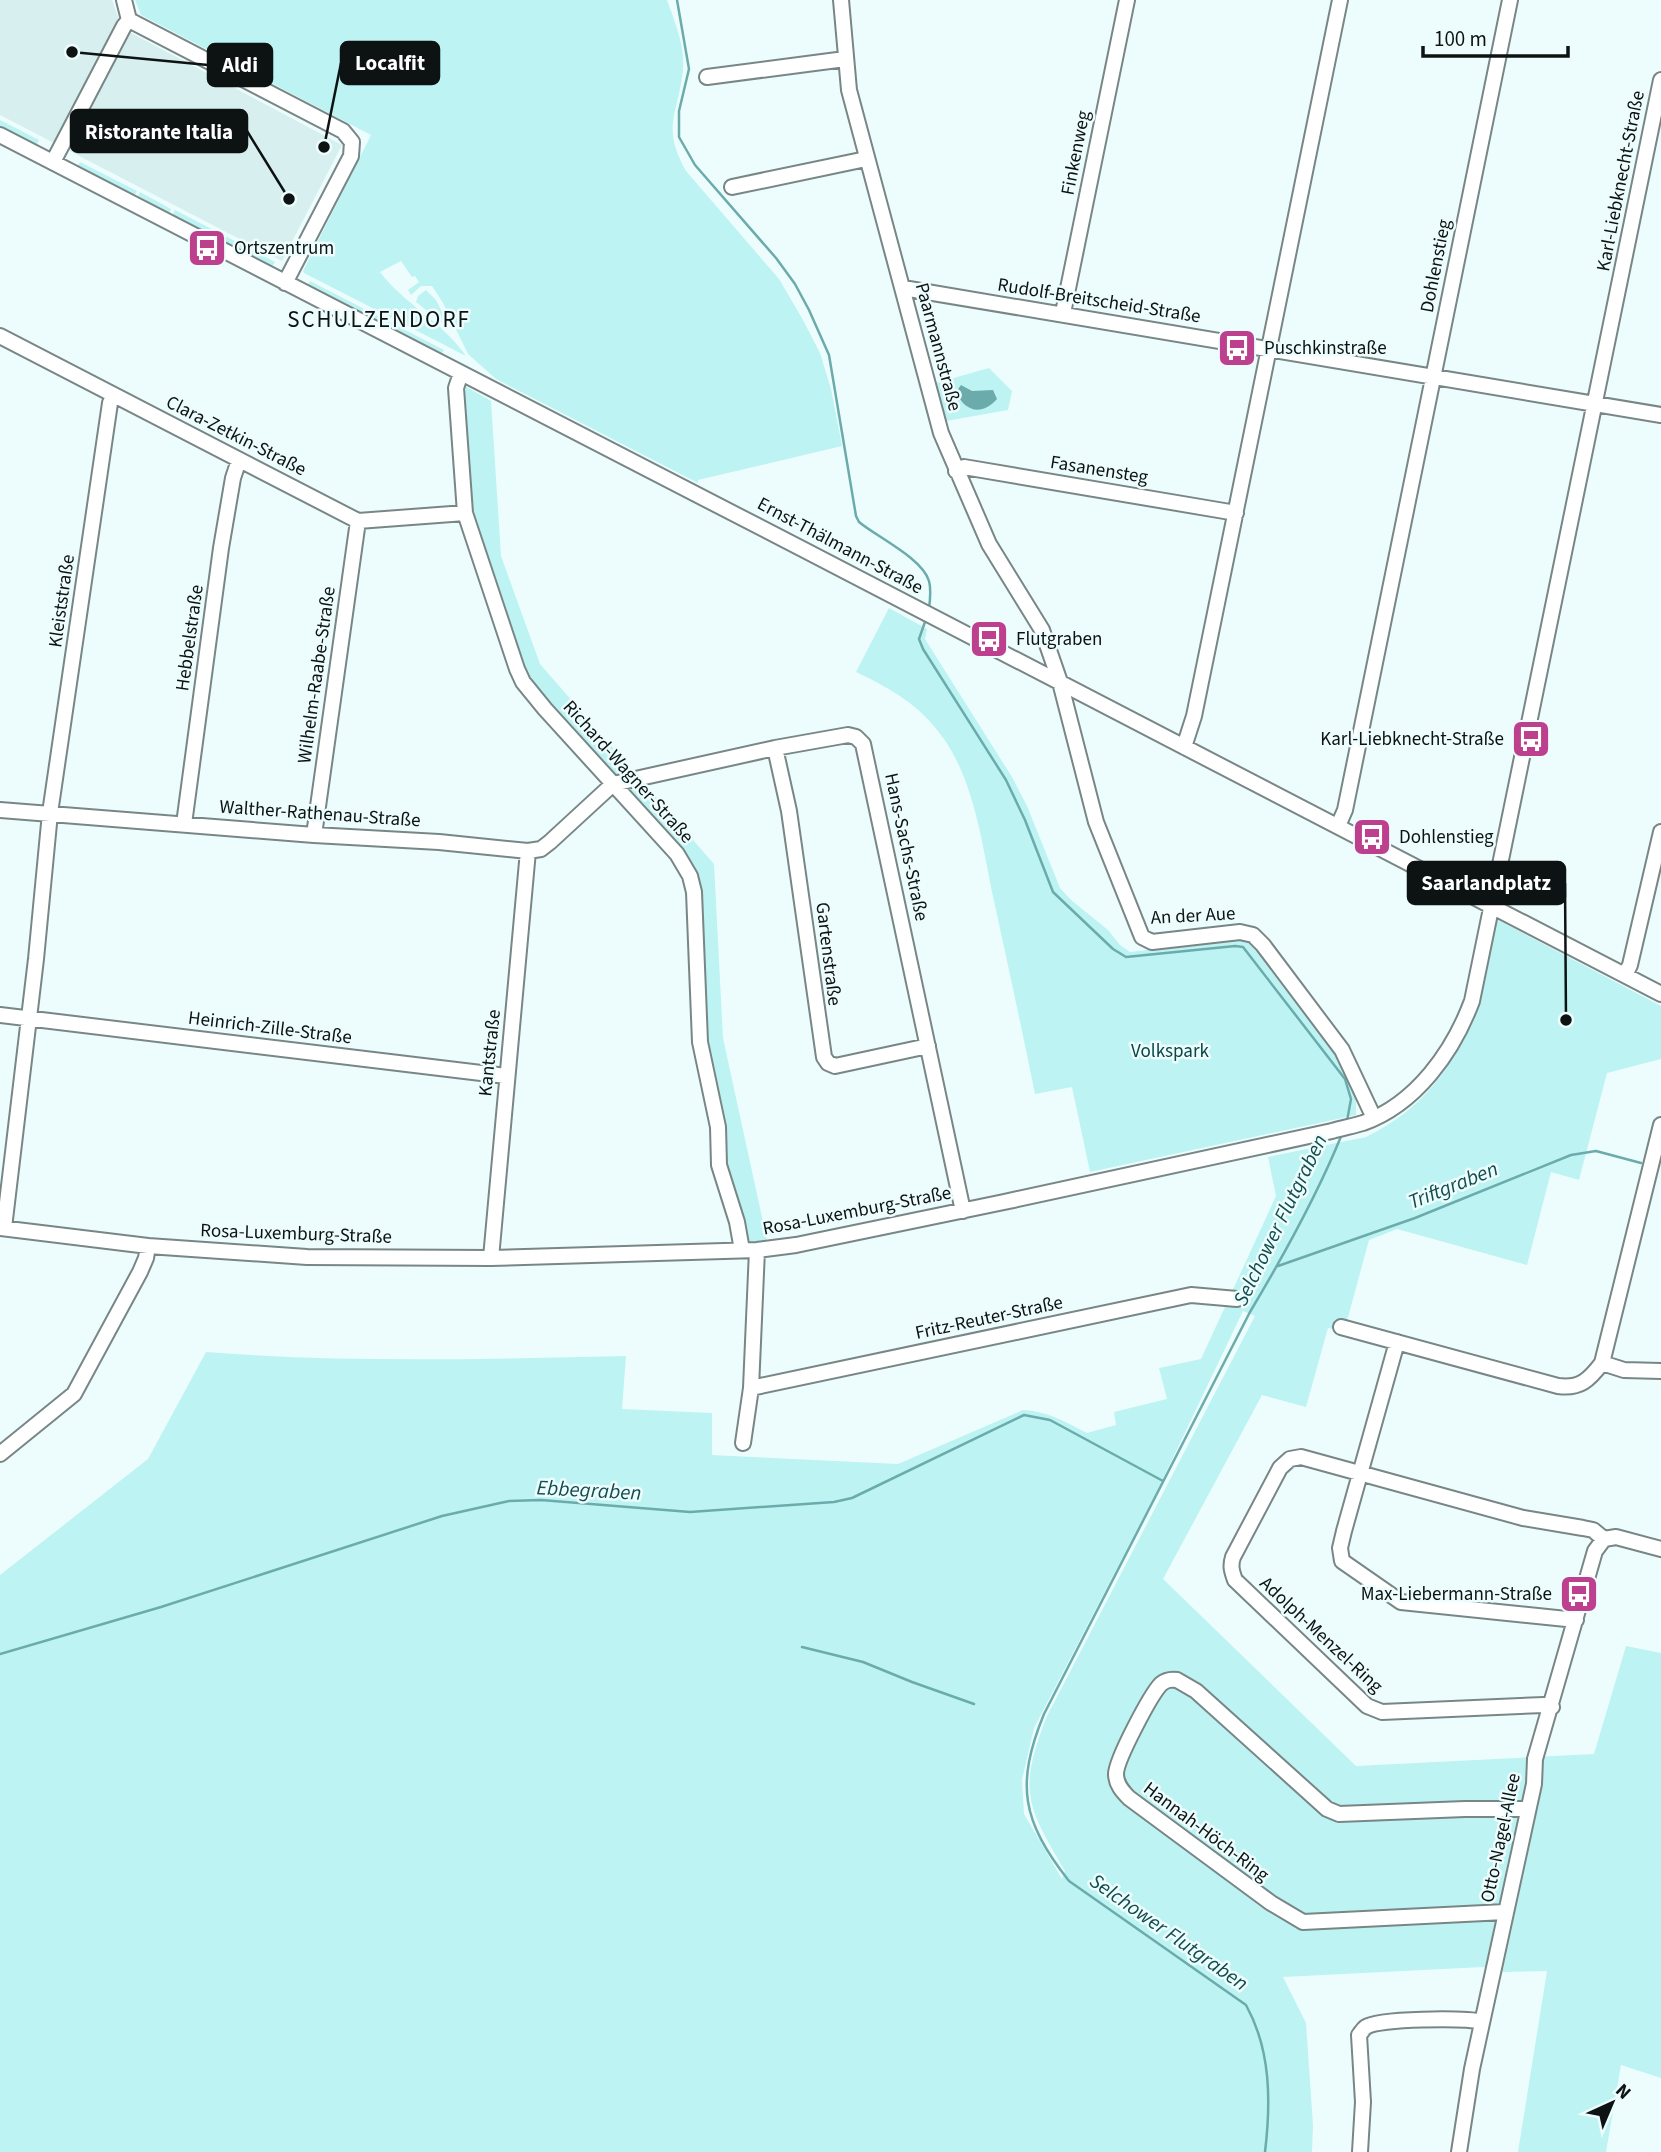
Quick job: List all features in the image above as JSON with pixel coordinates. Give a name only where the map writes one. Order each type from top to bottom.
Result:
[{"type":"street","points":[[53,162],[129,20],[124,0]]},
{"type":"street","name":"Paarmannstraße","points":[[841,0],[849,90],[941,433],[989,544],[1042,630],[1060,682]]},
{"type":"street","name":"Finkenweg","points":[[1063,313],[1127,0]]},
{"type":"street","points":[[1184,747],[1191,730],[1340,0]]},
{"type":"street","name":"Dohlenstieg","points":[[1338,826],[1345,810],[1510,0]]},
{"type":"street","points":[[129,20],[347,134],[352,142],[351,156],[285,283]]},
{"type":"street","points":[[707,77],[845,59]]},
{"type":"street","name":"Karl-Liebknecht-Straße","points":[[1493,906],[1661,80]]},
{"type":"street","name":"Ernst-Thälmann-Straße","points":[[0,135],[678,483],[1661,994]]},
{"type":"street","points":[[732,187],[866,159]]},
{"type":"street","name":"Rudolf-Breitscheid-Straße","points":[[903,290],[1063,313],[1661,415]]},
{"type":"street","name":"Clara-Zetkin-Straße","points":[[0,336],[358,521]]},
{"type":"street","name":"Richard-Wagner-Straße","points":[[461,373],[456,388],[466,513],[523,682],[677,854],[692,881],[700,1042],[718,1126],[719,1165],[737,1223],[742,1250]]},
{"type":"street","name":"Kleiststraße","points":[[50,813],[110,403],[114,395]]},
{"type":"street","name":"Hebbelstraße","points":[[184,824],[221,548],[233,478],[239,460]]},
{"type":"street","name":"Fasanensteg","points":[[956,471],[964,467],[1236,513]]},
{"type":"street","points":[[358,521],[466,513]]},
{"type":"street","name":"Wilhelm-Raabe-Straße","points":[[314,835],[358,521]]},
{"type":"street","name":"An der Aue","points":[[1060,682],[1096,822],[1142,937],[1153,942],[1240,932],[1253,935],[1264,945],[1342,1050],[1374,1118]]},
{"type":"street","name":"Hans-Sachs-Straße","points":[[613,784],[775,748],[848,735],[856,737],[863,744],[963,1211]]},
{"type":"street","name":"Gartenstraße","points":[[775,748],[789,811],[824,1057],[828,1063],[835,1066],[928,1046]]},
{"type":"street","points":[[528,851],[541,849],[550,842],[613,784]]},
{"type":"street","name":"Walther-Rathenau-Straße","points":[[0,810],[528,851]]},
{"type":"street","points":[[2,1228],[29,1018],[50,813]]},
{"type":"street","points":[[1625,975],[1630,965],[1661,832]]},
{"type":"street","name":"Kantstraße","points":[[491,1258],[528,851]]},
{"type":"street","name":"Rosa-Luxemburg-Straße","points":[[2,1228],[148,1246],[307,1257],[491,1258],[757,1250],[796,1245],[963,1211],[1332,1131],[1374,1118],[1399,1103],[1421,1084],[1443,1059],[1455,1038],[1472,1002],[1493,906]]},
{"type":"street","name":"Heinrich-Zille-Straße","points":[[0,1015],[506,1076]]},
{"type":"street","points":[[1341,1327],[1569,1387],[1587,1381],[1602,1363],[1661,1125]]},
{"type":"street","points":[[1,1451],[74,1394],[140,1272],[148,1246]]},
{"type":"street","points":[[743,1443],[751,1388],[757,1250]]},
{"type":"street","name":"Fritz-Reuter-Straße","points":[[751,1388],[1191,1295],[1237,1299]]},
{"type":"street","points":[[1397,1342],[1344,1531],[1340,1555],[1342,1561],[1393,1598],[1408,1604],[1576,1620]]},
{"type":"street","points":[[1602,1363],[1625,1370],[1661,1371]]},
{"type":"street","name":"Adolph-Menzel-Ring","points":[[1360,1473],[1301,1457],[1286,1461],[1233,1558],[1231,1564],[1235,1580],[1374,1711],[1552,1706]]},
{"type":"street","points":[[1360,1473],[1523,1518],[1592,1530],[1604,1539],[1616,1537],[1661,1549]]},
{"type":"street","name":"Otto-Nagel-Allee","points":[[1459,2152],[1482,2022],[1534,1784],[1535,1759],[1595,1551],[1604,1539]]},
{"type":"street","name":"Hannah-Höch-Ring","points":[[1505,1912],[1324,1923],[1295,1920],[1129,1798],[1118,1784],[1116,1773],[1119,1760],[1155,1693],[1165,1681],[1177,1680],[1196,1692],[1327,1809],[1339,1814],[1528,1809]]},
{"type":"street","points":[[1360,2152],[1363,2102],[1359,2035],[1365,2027],[1376,2023],[1434,2020],[1469,2019],[1482,2022]]},
{"type":"shaded area","points":[[0,0],[112,0],[122,28],[342,145],[282,261],[0,115]]},
{"type":"shaded area","points":[[961,385],[972,391],[993,390],[997,399],[986,408],[974,409],[964,404],[956,392]]},
{"type":"green space","points":[[135,0],[667,0],[679,34],[683,61],[673,121],[674,143],[678,156],[686,171],[779,279],[803,320],[820,353],[831,389],[842,446],[698,480],[698,483],[496,379],[468,354],[432,286],[421,286],[411,295],[408,290],[419,282],[401,261],[380,272],[446,333],[466,356],[304,273],[371,135],[141,15]]},
{"type":"green space","points":[[0,120],[39,140],[36,147],[0,130]]},
{"type":"green space","points":[[80,162],[137,191],[133,198],[76,169]]},
{"type":"green space","points":[[140,192],[171,209],[168,216],[144,204],[146,200],[138,196]]},
{"type":"green space","points":[[175,210],[275,262],[271,268],[171,218]]},
{"type":"green space","points":[[310,281],[444,350],[440,357],[306,288]]},
{"type":"green space","points":[[426,290],[436,300],[448,324],[445,325],[416,302],[418,296]]},
{"type":"green space","points":[[989,368],[1012,391],[1008,410],[946,421],[936,383]]},
{"type":"green space","points":[[463,385],[491,401],[501,556],[540,664],[714,864],[723,1038],[768,1245],[750,1244],[744,1239],[726,1176],[710,1067],[695,879],[528,682],[470,513],[461,389]]},
{"type":"green space","name":"Volkspark","points":[[889,608],[927,629],[925,639],[1012,777],[1027,806],[1060,888],[1071,900],[1130,952],[1241,939],[1260,950],[1341,1059],[1352,1082],[1356,1115],[1090,1172],[1072,1087],[1035,1094],[976,817],[964,776],[944,739],[925,716],[894,692],[856,672]]},
{"type":"green space","points":[[1494,918],[1661,1006],[1661,1059],[1607,1073],[1579,1180],[1551,1172],[1527,1265],[1397,1229],[1369,1240],[1347,1321],[1343,1331],[1328,1328],[1306,1407],[1262,1395],[1163,1579],[1356,1766],[1594,1754],[1626,1646],[1661,1653],[1661,2078],[1621,2065],[1606,2152],[1518,2152],[1547,1971],[1504,1972],[1483,1967],[1283,1977],[1306,2023],[1313,2125],[1312,2152],[0,2152],[0,1575],[148,1459],[206,1352],[364,1359],[626,1356],[622,1409],[712,1413],[712,1455],[898,1464],[1023,1410],[1048,1415],[1087,1433],[1116,1425],[1114,1412],[1167,1399],[1159,1368],[1201,1359],[1276,1196],[1268,1157],[1366,1137],[1398,1118],[1423,1097],[1443,1073],[1459,1046],[1471,1017]],"holes":[[[1243,1311],[1255,1316],[1047,1716],[1038,1741],[1032,1762],[1030,1796],[1042,1829],[1065,1871],[1062,1879],[1024,1814],[1022,1780],[1034,1728],[1159,1487]]]},
{"type":"waterway","name":"Selchower Flutgraben","points":[[677,0],[689,69],[679,111],[679,137],[695,165],[776,258],[795,284],[809,310],[829,355],[856,516],[859,522],[909,556],[925,572],[930,584],[929,609]]},
{"type":"waterway","name":"Selchower Flutgraben","points":[[926,619],[919,639],[923,649],[1006,780],[1053,892],[1113,949],[1126,957],[1243,947],[1345,1079],[1351,1099],[1347,1121]]},
{"type":"waterway","name":"Selchower Flutgraben","points":[[1265,2152],[1268,2114],[1265,2058],[1246,2005],[1069,1881],[1041,1840],[1028,1802],[1027,1782],[1029,1762],[1044,1714],[1250,1312],[1311,1203],[1342,1134]]},
{"type":"waterway","name":"Triftgraben","points":[[1278,1266],[1415,1218],[1571,1155],[1596,1151],[1641,1163]]},
{"type":"waterway","name":"Ebbegraben","points":[[0,1654],[161,1607],[442,1516],[509,1501],[541,1500],[690,1512],[834,1502],[852,1498],[1024,1415],[1050,1420],[1163,1481]]},
{"type":"waterway","points":[[802,1647],[863,1662],[974,1704]]},
{"type":"place","name":"Aldi","points":[[72,52]]},
{"type":"place","name":"Localfit","points":[[324,147]]},
{"type":"place","name":"Ristorante Italia","points":[[289,199]]},
{"type":"place","name":"Ortszentrum","points":[[207,248]]},
{"type":"place","name":"Puschkinstraße","points":[[1237,348]]},
{"type":"place","name":"Flutgraben","points":[[989,639]]},
{"type":"place","name":"Karl-Liebknecht-Straße","points":[[1531,739]]},
{"type":"place","name":"Dohlenstieg","points":[[1372,837]]},
{"type":"place","name":"Saarlandplatz","points":[[1566,1020]]},
{"type":"place","name":"Max-Liebermann-Straße","points":[[1579,1594]]},
{"type":"district","name":"SCHULZENDORF","points":[[379,319]]}]
